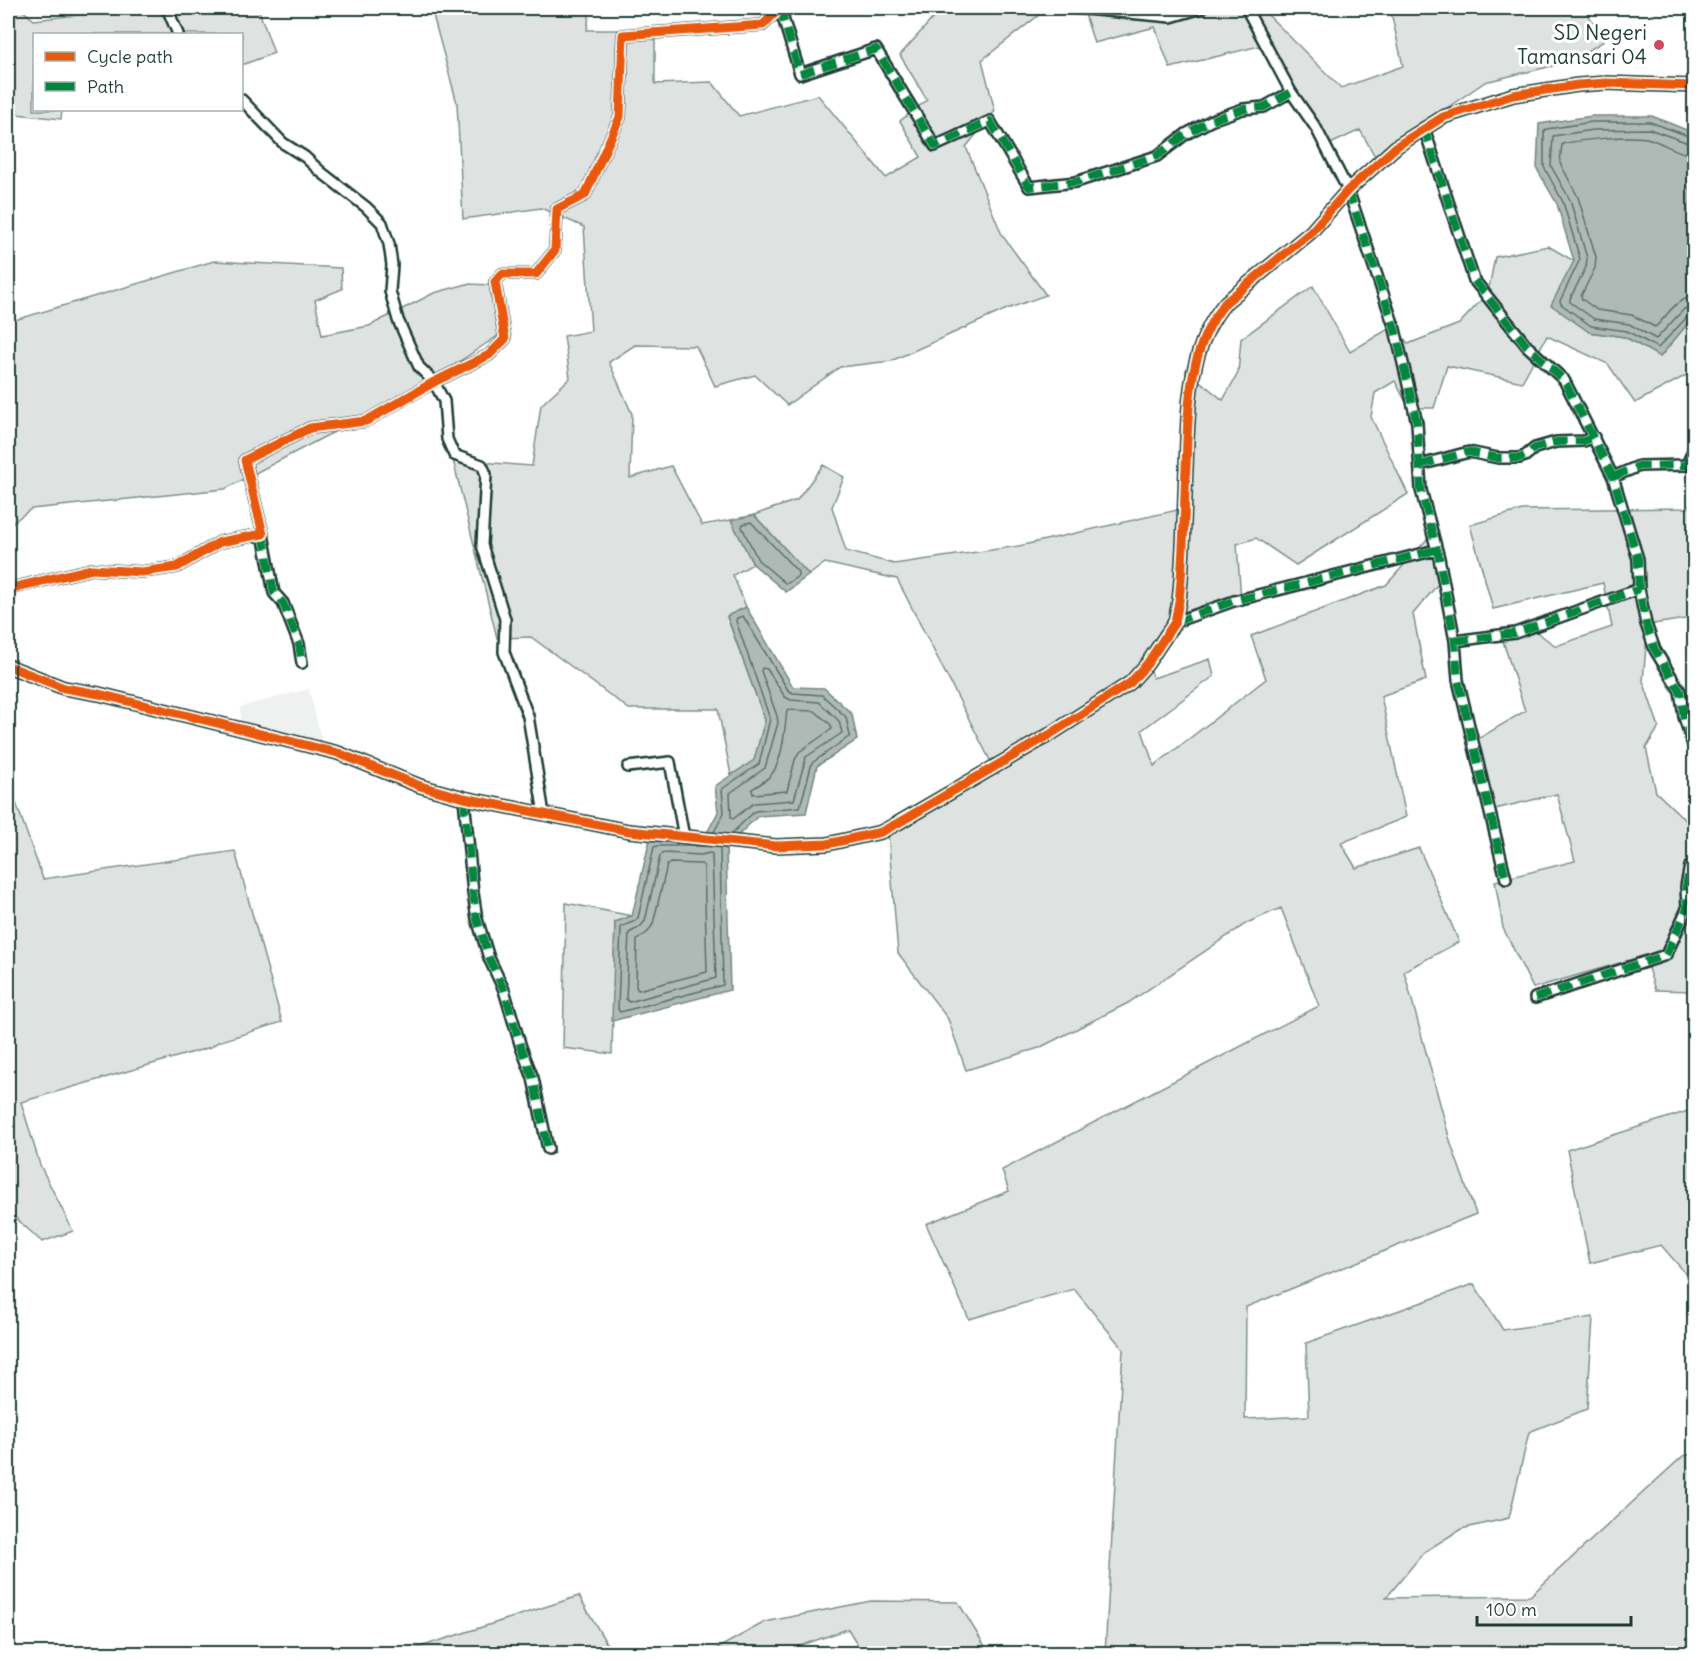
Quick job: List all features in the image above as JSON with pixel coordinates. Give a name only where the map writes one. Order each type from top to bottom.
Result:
[{"type":"street","points":[[167,8],[178,33]]},
{"type":"street","points":[[302,663],[299,644],[283,603],[274,592],[245,460],[310,428],[366,421],[434,382],[489,355],[504,339],[495,282],[502,274],[536,274],[555,250],[557,209],[585,195],[620,117],[623,35],[763,25],[780,8],[800,74],[876,49],[935,146],[990,121],[1029,187],[1076,182],[1157,156],[1186,134],[1214,118],[1243,109],[1264,107],[1291,92]]},
{"type":"street","points":[[1074,8],[1171,17],[1202,8]]},
{"type":"street","points":[[1246,8],[1291,92],[1316,128],[1348,190],[1395,329],[1418,423],[1421,490],[1455,641],[1458,680],[1506,879]]},
{"type":"street","points":[[8,666],[63,688],[99,694],[338,753],[420,786],[464,798],[629,831],[776,846],[827,844],[881,832],[1049,735],[1130,683],[1147,664],[1175,622],[1182,579],[1188,412],[1195,366],[1206,333],[1226,302],[1311,231],[1348,190],[1397,146],[1443,117],[1513,95],[1597,84],[1695,86]]},
{"type":"street","points":[[243,101],[283,142],[305,157],[382,223],[389,244],[392,265],[390,291],[398,320],[419,367],[434,382],[444,401],[447,439],[454,455],[482,465],[486,474],[483,545],[505,619],[504,652],[528,716],[544,814]]},
{"type":"street","points":[[1424,128],[1474,280],[1527,346],[1564,380],[1613,477],[1638,559],[1639,589],[1646,624],[1655,650],[1680,691],[1684,717],[1695,748]]},
{"type":"street","points":[[1420,465],[1469,452],[1498,458],[1519,458],[1526,456],[1536,448],[1556,442],[1584,441],[1594,437]]},
{"type":"street","points":[[1613,477],[1639,466],[1687,465],[1695,448]]},
{"type":"street","points":[[8,589],[92,569],[142,573],[177,567],[220,542],[263,534]]},
{"type":"street","points":[[1175,622],[1234,601],[1436,549]]},
{"type":"street","points":[[1455,641],[1515,633],[1639,589]]},
{"type":"street","points":[[628,766],[670,762],[684,837]]},
{"type":"street","points":[[464,798],[472,892],[477,920],[489,958],[504,990],[533,1078],[548,1149]]},
{"type":"street","points":[[1535,998],[1666,955],[1687,909],[1686,886],[1690,866],[1695,864]]},
{"type":"shaded area","points":[[8,8],[20,8],[34,20],[138,8],[258,8],[274,53],[243,65],[243,33],[33,33],[33,111],[62,111],[61,119],[8,113]]},
{"type":"shaded area","points":[[431,8],[590,8],[587,30],[655,30],[655,84],[712,82],[739,116],[818,95],[886,178],[921,157],[900,121],[927,100],[900,55],[942,8],[1261,8],[1341,88],[1403,66],[1390,8],[1584,8],[1604,41],[1569,62],[1485,82],[1422,125],[1380,165],[1360,130],[1324,147],[1259,46],[1170,68],[1155,27],[1094,43],[1084,11],[1039,15],[982,60],[995,111],[966,147],[1002,235],[1046,295],[1007,309],[891,361],[840,367],[787,405],[755,375],[715,386],[696,346],[635,345],[609,362],[632,414],[630,478],[671,466],[702,525],[731,520],[753,564],[733,575],[746,607],[727,617],[765,720],[754,761],[731,775],[718,709],[629,709],[531,637],[497,638],[453,460],[532,466],[541,405],[570,378],[564,336],[591,331],[584,227],[541,208],[463,219],[457,103]]},
{"type":"shaded area","points":[[1548,246],[1574,261],[1589,332],[1625,337],[1660,357],[1694,316],[1694,371],[1635,403],[1608,364],[1547,336],[1522,382],[1447,366],[1434,408],[1409,408],[1395,381],[1375,393],[1371,417],[1408,494],[1296,565],[1256,538],[1237,544],[1241,600],[1161,630],[1147,655],[1153,678],[1210,659],[1214,676],[1142,730],[1154,766],[1266,679],[1251,636],[1386,585],[1429,537],[1439,583],[1413,614],[1426,680],[1381,696],[1406,817],[1341,843],[1356,868],[1419,848],[1459,942],[1404,971],[1451,1144],[1476,1214],[1246,1307],[1245,1419],[1309,1416],[1306,1343],[1474,1284],[1503,1330],[1593,1317],[1587,1409],[1529,1432],[1509,1518],[1461,1529],[1424,1552],[1386,1598],[1530,1596],[1683,1456],[1694,1454],[1694,1653],[1105,1653],[1123,1349],[1074,1289],[969,1319],[926,1224],[1009,1191],[1002,1170],[1319,1006],[1281,908],[1247,923],[1128,1003],[1039,1048],[966,1070],[948,1019],[898,953],[888,833],[994,768],[897,579],[825,563],[809,575],[754,515],[797,500],[823,465],[844,477],[832,507],[846,551],[894,564],[1019,546],[1182,509],[1186,370],[1223,400],[1238,373],[1241,339],[1313,286],[1350,352],[1395,325],[1408,344],[1459,324],[1488,293],[1495,257]]},
{"type":"shaded area","points":[[214,261],[341,268],[342,289],[315,300],[322,335],[369,326],[434,293],[467,284],[492,285],[508,329],[403,399],[225,489],[31,509],[8,526],[8,322]]},
{"type":"shaded area","points":[[1694,495],[1694,629],[1691,618],[1648,625],[1643,681],[1659,727],[1646,748],[1656,792],[1694,828],[1694,991],[1655,990],[1644,956],[1533,988],[1503,928],[1495,881],[1575,861],[1557,794],[1491,810],[1476,740],[1525,711],[1502,638],[1535,631],[1556,646],[1612,627],[1603,583],[1493,609],[1470,525],[1522,510],[1688,508]]},
{"type":"shaded area","points":[[309,689],[323,746],[242,731],[240,707]]},
{"type":"shaded area","points":[[8,780],[43,879],[235,851],[282,1022],[218,1042],[211,1047],[21,1102],[40,1165],[73,1231],[42,1242],[8,1211]]},
{"type":"shaded area","points":[[566,903],[632,916],[615,922],[612,1054],[563,1048]]},
{"type":"shaded area","points":[[1694,1109],[1694,1274],[1687,1275],[1661,1245],[1590,1263],[1567,1150]]},
{"type":"shaded area","points":[[579,1596],[612,1653],[401,1653]]},
{"type":"shaded area","points":[[871,1601],[958,1602],[989,1653],[853,1653],[859,1647],[848,1629],[785,1651],[785,1653],[709,1653],[765,1622]]},
{"type":"water","points":[[1592,116],[1652,116],[1694,133],[1694,316],[1660,357],[1625,337],[1589,332],[1551,305],[1574,261],[1557,204],[1537,169],[1539,124]]},
{"type":"water","points":[[754,515],[809,575],[786,592],[753,564],[731,520]]},
{"type":"water","points":[[746,607],[793,687],[824,688],[852,714],[857,740],[817,766],[806,813],[758,816],[726,847],[730,990],[612,1021],[615,922],[632,916],[650,839],[702,842],[718,812],[715,786],[754,760],[765,720],[727,616]]},
{"type":"marked path","points":[[780,8],[800,74],[876,49],[935,146],[990,121],[1029,187],[1076,182],[1157,156],[1186,134],[1214,119],[1243,109],[1264,107],[1291,92]]},
{"type":"marked path","points":[[1424,128],[1474,280],[1527,346],[1564,380],[1613,477],[1638,559],[1639,589],[1646,624],[1655,650],[1680,691],[1684,717],[1694,748]]},
{"type":"marked path","points":[[1348,190],[1395,329],[1417,423],[1421,490],[1439,558],[1455,641],[1458,680],[1506,879]]},
{"type":"marked path","points":[[1420,465],[1469,452],[1498,458],[1519,458],[1535,448],[1556,442],[1584,441],[1594,437]]},
{"type":"marked path","points":[[1613,477],[1639,466],[1687,465],[1694,448]]},
{"type":"marked path","points":[[263,534],[274,593],[283,603],[299,644],[302,663]]},
{"type":"marked path","points":[[1175,622],[1234,601],[1436,550]]},
{"type":"marked path","points":[[1455,641],[1515,633],[1639,589]]},
{"type":"marked path","points":[[464,798],[477,919],[489,958],[504,990],[533,1078],[548,1149]]},
{"type":"marked path","points":[[1535,998],[1666,955],[1687,909],[1686,886],[1690,866],[1694,864]]},
{"type":"cycle path","points":[[8,589],[92,569],[142,572],[177,567],[220,542],[263,534],[245,460],[310,428],[366,421],[434,382],[489,355],[505,339],[495,282],[502,274],[536,274],[555,250],[557,209],[585,195],[620,117],[623,35],[763,25],[780,8]]},
{"type":"cycle path","points":[[8,666],[64,688],[99,694],[338,753],[420,786],[464,798],[629,831],[776,846],[827,844],[881,832],[1049,735],[1130,683],[1147,664],[1175,622],[1179,601],[1189,403],[1192,381],[1204,339],[1213,320],[1226,302],[1311,232],[1348,190],[1397,146],[1443,117],[1513,95],[1606,83],[1694,86]]},
{"type":"place","name":"SD Negeri Tamansari 04","points":[[1659,45]]}]
